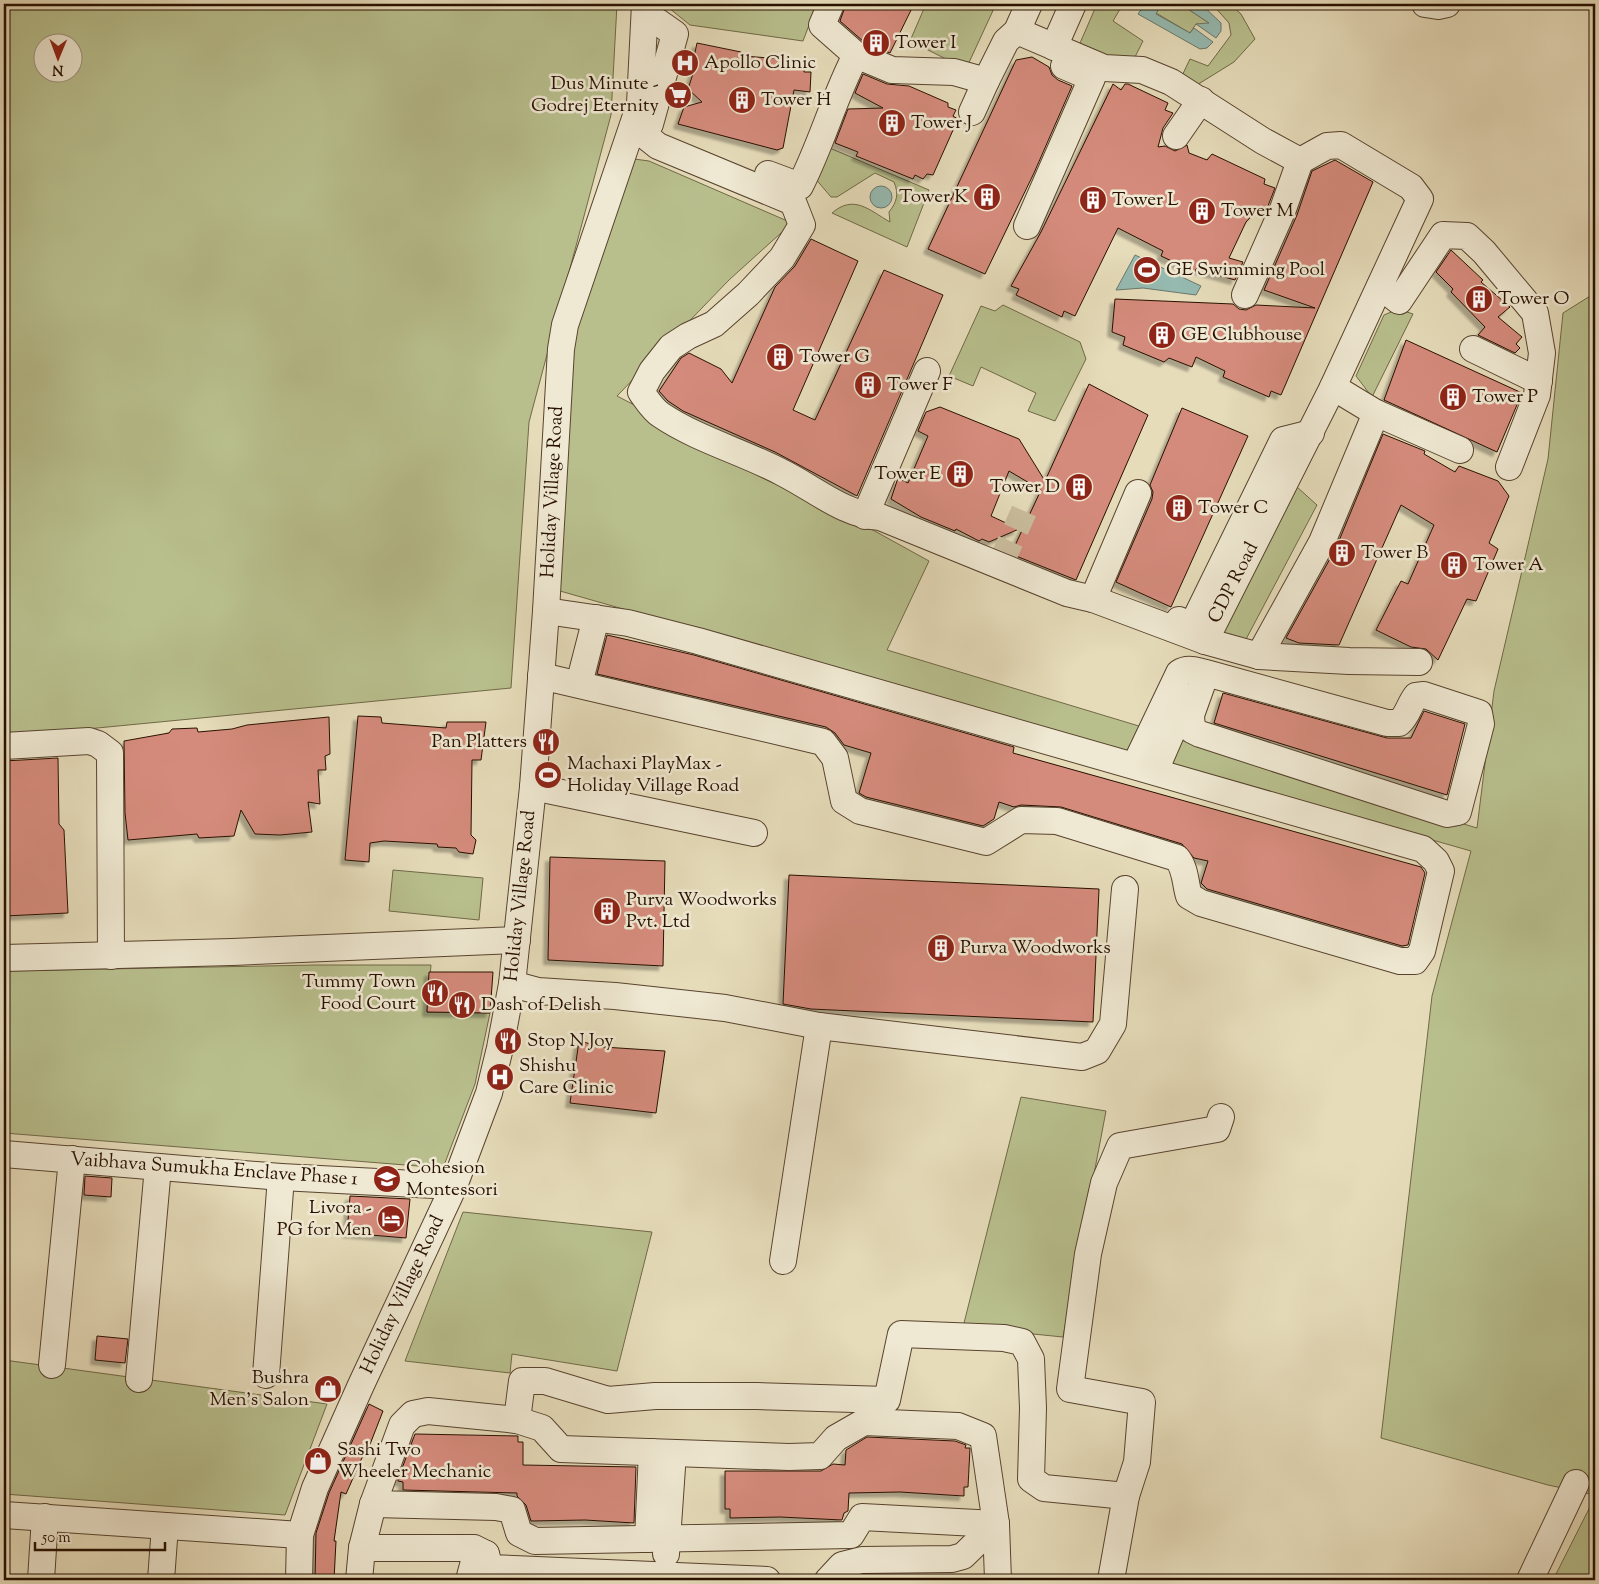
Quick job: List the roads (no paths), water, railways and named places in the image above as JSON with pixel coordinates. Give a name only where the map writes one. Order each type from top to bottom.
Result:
[{"type":"street","points":[[831,4],[822,26],[856,55],[892,70],[954,72],[986,81]]},
{"type":"street","points":[[972,112],[986,81],[1030,4]]},
{"type":"street","points":[[1054,47],[1073,4]]},
{"type":"street","points":[[1424,4],[1438,6],[1446,4]]},
{"type":"street","name":"Holiday Village Road","points":[[299,1580],[300,1535],[315,1488],[454,1186],[489,1093],[512,984],[533,787],[546,611],[559,377],[565,325],[640,122],[645,8]]},
{"type":"street","points":[[1012,36],[1054,47],[1104,68],[1142,70],[1171,82],[1263,141],[1300,161],[1283,209],[1245,295]]},
{"type":"street","points":[[1012,36],[1092,78],[1028,226]]},
{"type":"street","points":[[640,122],[662,133],[800,186],[811,164],[842,83],[856,55]]},
{"type":"street","points":[[1176,136],[1201,100]]},
{"type":"street","name":"CDP Road","points":[[640,122],[658,146],[793,202],[802,225],[782,258],[748,294],[714,324],[688,336],[664,354],[641,392],[658,414],[782,472],[850,511],[865,516],[880,517],[1067,594],[1093,599],[1205,640],[1311,433],[1420,199],[1411,187],[1342,145],[1327,146],[1300,161]]},
{"type":"street","points":[[1380,286],[1399,301],[1443,234],[1467,236],[1484,252],[1535,313],[1542,353],[1537,395],[1509,467]]},
{"type":"street","points":[[1473,349],[1539,380]]},
{"type":"street","points":[[865,516],[927,371]]},
{"type":"street","points":[[1333,387],[1376,413],[1460,450]]},
{"type":"street","points":[[1259,656],[1322,542],[1376,413]]},
{"type":"street","points":[[1138,493],[1093,599],[1118,596],[1192,626],[1283,440],[1311,433]]},
{"type":"street","points":[[541,676],[823,742],[835,758],[844,801],[860,811],[986,842],[1021,820],[1057,821],[1177,858],[1184,866],[1184,882],[1189,896],[1201,903],[1400,960],[1415,961],[1422,950],[1441,870],[1436,861],[1423,849],[698,641],[628,623],[546,611]]},
{"type":"street","points":[[578,684],[596,618]]},
{"type":"street","points":[[1205,640],[1259,656],[1349,661],[1419,662]]},
{"type":"street","points":[[1145,768],[1179,673],[1190,669],[1202,672],[1387,723],[1399,723],[1406,716],[1410,704],[1416,696],[1424,695],[1478,713],[1482,724],[1458,812],[1446,814],[1192,730],[1191,716],[1202,672]]},
{"type":"street","points":[[4,746],[89,741],[98,744],[110,753],[111,956]]},
{"type":"street","points":[[533,787],[754,833]]},
{"type":"street","points":[[512,984],[538,991],[615,996],[725,1008],[819,1026],[1082,1057],[1097,1052],[1113,1024],[1125,890]]},
{"type":"street","points":[[4,958],[111,956],[517,940]]},
{"type":"street","points":[[783,1261],[819,1026]]},
{"type":"street","points":[[1111,1580],[1126,1496],[1137,1462],[1142,1402],[1070,1390],[1088,1254],[1104,1183],[1120,1146],[1217,1129],[1221,1117]]},
{"type":"street","name":"Vaibhava Sumukha Enclave Phase 1","points":[[4,1154],[281,1177],[454,1186]]},
{"type":"street","points":[[52,1365],[72,1160]]},
{"type":"street","points":[[139,1379],[158,1167]]},
{"type":"street","points":[[266,1375],[281,1177]]},
{"type":"street","points":[[517,1420],[522,1381],[545,1381],[608,1400],[655,1396],[758,1396],[886,1400],[901,1334],[1004,1338],[1022,1342],[1031,1359],[1033,1408],[1031,1479],[1044,1488],[1126,1496]]},
{"type":"street","points":[[359,1580],[362,1548],[374,1504],[402,1425],[413,1414],[428,1411],[517,1420],[542,1428],[561,1449],[663,1452],[820,1456],[836,1438],[864,1422],[958,1426],[983,1436],[996,1524],[998,1580]]},
{"type":"street","points":[[663,1452],[657,1538],[664,1574]]},
{"type":"street","points":[[1530,1580],[1576,1483]]},
{"type":"street","points":[[374,1504],[496,1507],[512,1510],[519,1532],[535,1541],[851,1535],[862,1517],[996,1524]]},
{"type":"street","points":[[4,1514],[300,1535]]},
{"type":"street","points":[[41,1580],[45,1517]]},
{"type":"street","points":[[828,1580],[842,1565],[862,1560],[952,1559],[963,1556],[996,1524]]},
{"type":"street","points":[[161,1580],[165,1526]]},
{"type":"street","points":[[362,1548],[474,1548],[486,1554],[490,1568],[664,1574],[768,1580]]},
{"type":"street","points":[[469,1580],[473,1564],[486,1554]]},
{"type":"water","points":[[1145,4],[1161,4],[1156,14],[1190,33],[1194,28],[1213,42],[1207,48],[1200,49],[1138,14]]},
{"type":"water","points":[[1186,4],[1201,4],[1221,23],[1221,31],[1216,38],[1196,24],[1209,23],[1188,9]]},
{"type":"water","points":[[881,186],[889,189],[892,197],[889,205],[881,208],[873,205],[870,197],[873,189]]},
{"type":"water","name":"GE Swimming Pool","points":[[1135,255],[1201,286],[1196,295],[1143,288],[1116,290]]},
{"type":"tunnel","points":[[1000,565],[1024,511]]},
{"type":"place","name":"Tower I","points":[[876,43]]},
{"type":"place","name":"Apollo Clinic","points":[[685,63]]},
{"type":"place","name":"Dus Minute - Godrej Eternity","points":[[678,95]]},
{"type":"place","name":"Tower H","points":[[742,100]]},
{"type":"place","name":"Tower J","points":[[892,123]]},
{"type":"place","name":"Tower K","points":[[987,197]]},
{"type":"place","name":"Tower L","points":[[1093,200]]},
{"type":"place","name":"Tower M","points":[[1202,211]]},
{"type":"place","name":"GE Swimming Pool","points":[[1147,270]]},
{"type":"place","name":"Tower O","points":[[1479,299]]},
{"type":"place","name":"GE Clubhouse","points":[[1162,335]]},
{"type":"place","name":"Tower G","points":[[780,357]]},
{"type":"place","name":"Tower F","points":[[868,385]]},
{"type":"place","name":"Tower P","points":[[1453,397]]},
{"type":"place","name":"Tower E","points":[[960,474]]},
{"type":"place","name":"Tower D","points":[[1079,487]]},
{"type":"place","name":"Tower C","points":[[1179,508]]},
{"type":"place","name":"Tower B","points":[[1342,553]]},
{"type":"place","name":"Tower A","points":[[1454,565]]},
{"type":"place","name":"Pan Platters","points":[[546,742]]},
{"type":"place","name":"Machaxi PlayMax - Holiday Village Road","points":[[548,775]]},
{"type":"place","name":"Purva Woodworks Pvt. Ltd","points":[[607,911]]},
{"type":"place","name":"Purva Woodworks","points":[[941,948]]},
{"type":"place","name":"Tummy Town Food Court","points":[[435,993]]},
{"type":"place","name":"Dash of Delish","points":[[462,1005]]},
{"type":"place","name":"Stop N Joy","points":[[508,1041]]},
{"type":"place","name":"Shishu Care Clinic","points":[[500,1077]]},
{"type":"place","name":"Cohesion Montessori","points":[[387,1179]]},
{"type":"place","name":"Livora - PG for Men","points":[[391,1219]]},
{"type":"place","name":"Bushra Men's Salon","points":[[328,1389]]},
{"type":"place","name":"Sashi Two Wheeler Mechanic","points":[[318,1461]]}]
